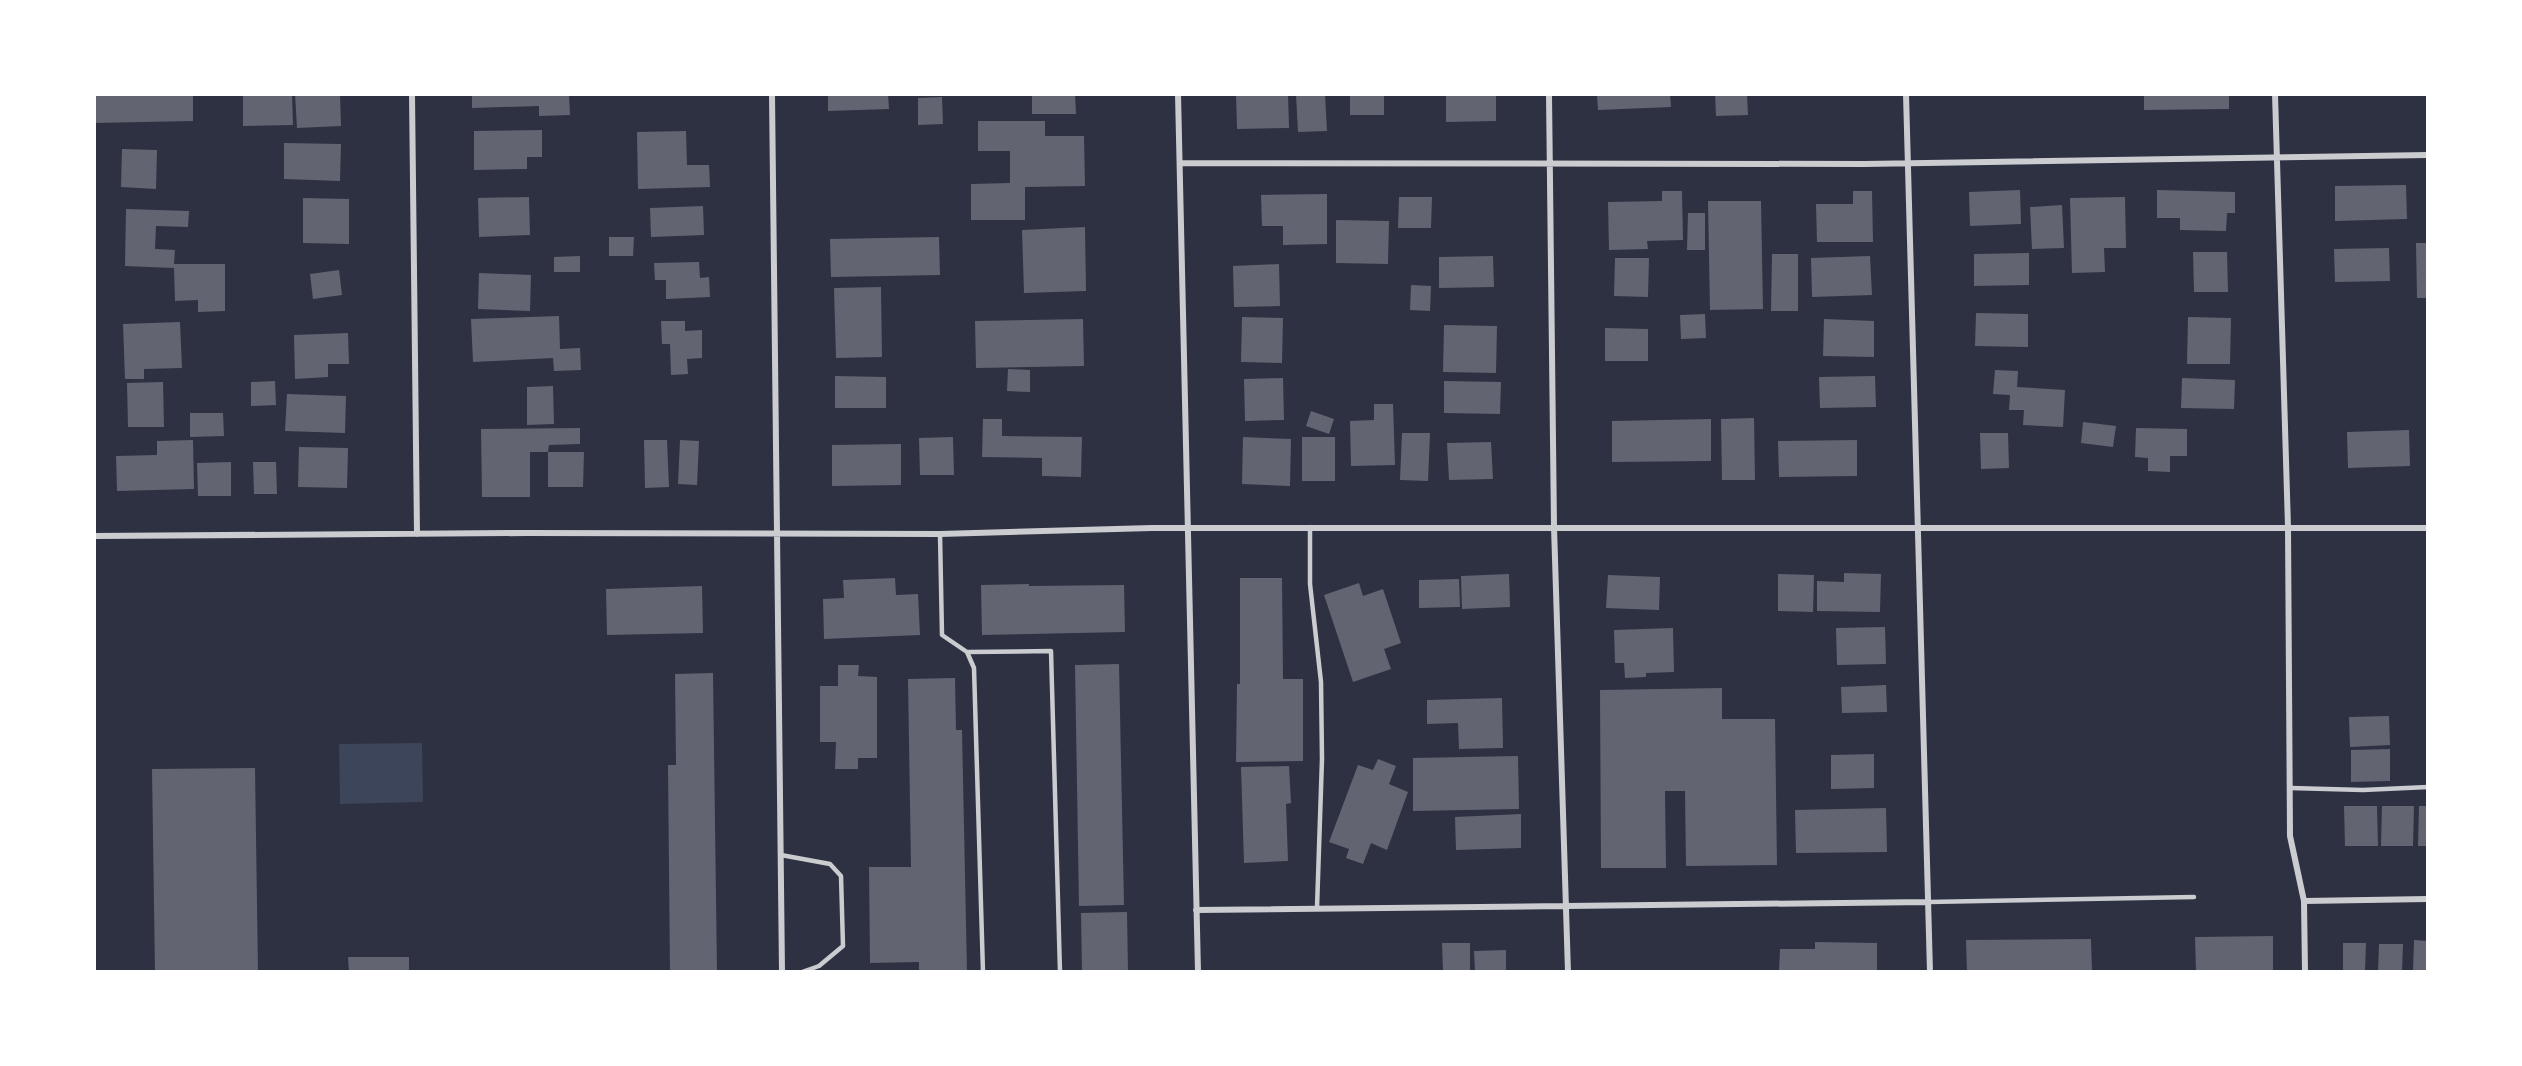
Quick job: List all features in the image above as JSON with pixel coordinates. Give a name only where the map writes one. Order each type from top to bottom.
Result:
[{"type":"street","points":[[412,94],[417,534]]},
{"type":"street","points":[[772,94],[782,972]]},
{"type":"street","points":[[1178,94],[1198,972]]},
{"type":"street","points":[[1549,94],[1554,527],[1568,972]]},
{"type":"street","points":[[1906,94],[1906,163],[1930,972]]},
{"type":"street","points":[[2275,94],[2288,527],[2290,836],[2304,901],[2305,972]]},
{"type":"street","points":[[1181,163],[1906,163],[2427,155]]},
{"type":"street","points":[[94,536],[940,534],[1310,527],[2427,528]]},
{"type":"street","points":[[2304,901],[2427,899]]},
{"type":"street","points":[[1196,910],[1928,902]]},
{"type":"lane","points":[[1310,527],[1310,584],[1321,682],[1322,759],[1317,908]]},
{"type":"lane","points":[[940,534],[942,635],[967,652],[974,669],[983,972]]},
{"type":"lane","points":[[967,652],[1051,651],[1060,972]]},
{"type":"lane","points":[[2290,788],[2363,790],[2427,787]]},
{"type":"lane","points":[[781,855],[830,864],[841,876],[843,946],[819,966],[802,972]]},
{"type":"lane","points":[[1928,902],[2194,897]]},
{"type":"shaded area","points":[[422,743],[423,802],[340,804],[339,744]]},
{"type":"building","points":[[94,94],[193,94],[193,121],[94,123]]},
{"type":"building","points":[[243,94],[292,94],[293,125],[243,126]]},
{"type":"building","points":[[295,94],[340,94],[341,126],[297,128]]},
{"type":"building","points":[[472,94],[569,94],[570,115],[539,116],[539,106],[472,108]]},
{"type":"building","points":[[828,94],[888,94],[889,109],[828,111]]},
{"type":"building","points":[[1032,94],[1075,94],[1076,114],[1032,114]]},
{"type":"building","points":[[1236,94],[1288,94],[1289,128],[1237,129]]},
{"type":"building","points":[[1296,94],[1325,94],[1327,131],[1298,132]]},
{"type":"building","points":[[1350,94],[1384,94],[1384,115],[1350,115]]},
{"type":"building","points":[[1446,94],[1496,94],[1496,121],[1446,122]]},
{"type":"building","points":[[1597,94],[1670,94],[1671,107],[1598,110]]},
{"type":"building","points":[[1715,94],[1747,94],[1748,115],[1716,116]]},
{"type":"building","points":[[2144,94],[2229,94],[2229,109],[2144,110]]},
{"type":"building","points":[[942,97],[943,124],[918,125],[918,98]]},
{"type":"building","points":[[978,121],[1045,121],[1045,136],[1084,136],[1085,186],[1025,187],[1025,220],[971,220],[971,184],[1010,183],[1010,151],[978,151]]},
{"type":"building","points":[[542,130],[542,157],[527,157],[527,169],[474,170],[474,131]]},
{"type":"building","points":[[686,131],[687,165],[709,165],[710,187],[638,189],[637,132]]},
{"type":"building","points":[[284,143],[341,144],[340,181],[284,179]]},
{"type":"building","points":[[122,149],[157,150],[156,189],[121,187]]},
{"type":"building","points":[[2406,185],[2407,219],[2335,221],[2335,186]]},
{"type":"building","points":[[2020,190],[2021,224],[1970,226],[1969,192]]},
{"type":"building","points":[[2157,190],[2235,192],[2235,213],[2227,213],[2226,231],[2180,230],[2180,218],[2157,218]]},
{"type":"building","points":[[1662,191],[1682,191],[1683,240],[1647,241],[1648,249],[1609,250],[1608,202],[1662,201]]},
{"type":"building","points":[[1853,191],[1872,191],[1873,242],[1817,242],[1816,204],[1853,204]]},
{"type":"building","points":[[1327,194],[1327,244],[1283,245],[1283,226],[1262,226],[1261,195]]},
{"type":"building","points":[[529,197],[530,235],[479,237],[478,198]]},
{"type":"building","points":[[1399,197],[1432,197],[1431,228],[1398,228]]},
{"type":"building","points":[[2125,197],[2126,248],[2104,248],[2105,272],[2072,273],[2070,198]]},
{"type":"building","points":[[303,198],[349,199],[349,244],[303,243]]},
{"type":"building","points":[[1708,201],[1761,201],[1763,309],[1710,310]]},
{"type":"building","points":[[2062,205],[2064,248],[2032,249],[2030,207]]},
{"type":"building","points":[[703,206],[704,235],[651,237],[650,208]]},
{"type":"building","points":[[126,209],[189,211],[188,227],[156,226],[155,249],[175,250],[174,264],[225,264],[225,311],[198,312],[198,300],[175,301],[174,268],[125,266]]},
{"type":"building","points":[[1688,213],[1705,213],[1705,250],[1687,250]]},
{"type":"building","points":[[1336,220],[1389,221],[1388,264],[1336,263]]},
{"type":"building","points":[[1085,227],[1086,291],[1024,293],[1022,230]]},
{"type":"building","points":[[609,237],[634,237],[633,256],[609,256]]},
{"type":"building","points":[[939,237],[940,275],[831,277],[830,239]]},
{"type":"building","points":[[2416,243],[2428,243],[2428,298],[2417,298]]},
{"type":"building","points":[[2389,248],[2390,281],[2335,282],[2334,249]]},
{"type":"building","points":[[2193,252],[2227,252],[2228,292],[2194,292]]},
{"type":"building","points":[[2029,253],[2029,285],[1974,286],[1974,254]]},
{"type":"building","points":[[1772,254],[1798,254],[1798,311],[1771,311]]},
{"type":"building","points":[[580,256],[580,272],[554,272],[554,257]]},
{"type":"building","points":[[1493,256],[1494,287],[1439,288],[1439,257]]},
{"type":"building","points":[[1870,256],[1872,295],[1812,297],[1811,258]]},
{"type":"building","points":[[1615,258],[1649,258],[1648,297],[1614,296]]},
{"type":"building","points":[[699,262],[700,278],[709,277],[710,297],[666,299],[666,280],[655,280],[654,263]]},
{"type":"building","points":[[1279,264],[1280,306],[1234,307],[1233,266]]},
{"type":"building","points":[[339,270],[342,295],[313,299],[310,274]]},
{"type":"building","points":[[479,273],[531,275],[530,311],[478,309]]},
{"type":"building","points":[[1411,285],[1431,286],[1430,311],[1410,310]]},
{"type":"building","points":[[881,287],[882,357],[836,358],[834,288]]},
{"type":"building","points":[[1976,313],[2028,314],[2028,347],[1975,346]]},
{"type":"building","points":[[1705,314],[1706,338],[1681,339],[1680,315]]},
{"type":"building","points":[[559,316],[560,349],[580,348],[581,370],[554,371],[553,358],[473,362],[471,319]]},
{"type":"building","points":[[1242,317],[1283,318],[1282,363],[1241,362]]},
{"type":"building","points":[[2188,317],[2231,318],[2230,364],[2187,364]]},
{"type":"building","points":[[1083,319],[1084,366],[976,368],[975,321]]},
{"type":"building","points":[[1824,319],[1874,321],[1874,357],[1823,356]]},
{"type":"building","points":[[661,321],[685,321],[685,331],[702,330],[702,358],[687,359],[688,374],[671,375],[670,344],[662,344]]},
{"type":"building","points":[[180,322],[182,368],[144,369],[144,379],[125,379],[123,324]]},
{"type":"building","points":[[1444,325],[1497,326],[1496,373],[1443,372]]},
{"type":"building","points":[[1605,328],[1648,329],[1648,361],[1605,361]]},
{"type":"building","points":[[348,333],[349,364],[328,364],[328,377],[295,379],[294,335]]},
{"type":"building","points":[[1008,369],[1030,370],[1030,392],[1007,391]]},
{"type":"building","points":[[1995,370],[2018,371],[2017,387],[2065,390],[2063,427],[2023,425],[2024,410],[2009,410],[2010,395],[1993,394]]},
{"type":"building","points":[[835,376],[886,377],[886,408],[835,408]]},
{"type":"building","points":[[1875,376],[1876,407],[1820,408],[1819,377]]},
{"type":"building","points":[[1283,378],[1284,420],[1245,421],[1244,379]]},
{"type":"building","points":[[2182,378],[2235,380],[2234,409],[2181,408]]},
{"type":"building","points":[[275,381],[276,405],[251,406],[251,382]]},
{"type":"building","points":[[1444,381],[1501,382],[1500,414],[1444,413]]},
{"type":"building","points":[[163,382],[164,427],[128,427],[127,383]]},
{"type":"building","points":[[553,386],[554,424],[527,425],[527,387]]},
{"type":"building","points":[[287,394],[346,396],[345,433],[285,431]]},
{"type":"building","points":[[1374,404],[1393,404],[1395,465],[1351,466],[1350,421],[1374,420]]},
{"type":"building","points":[[1311,411],[1334,419],[1329,434],[1306,426]]},
{"type":"building","points":[[190,413],[223,413],[224,436],[190,437]]},
{"type":"building","points":[[1754,418],[1755,480],[1722,480],[1721,419]]},
{"type":"building","points":[[983,419],[1002,419],[1002,436],[1082,437],[1081,477],[1042,476],[1042,458],[982,457]]},
{"type":"building","points":[[1711,419],[1711,461],[1612,462],[1612,421]]},
{"type":"building","points":[[2083,422],[2116,426],[2113,447],[2081,443]]},
{"type":"building","points":[[580,428],[580,444],[549,445],[548,452],[530,452],[530,497],[482,497],[481,429]]},
{"type":"building","points":[[2136,428],[2187,429],[2187,456],[2170,456],[2170,472],[2148,471],[2148,458],[2135,457]]},
{"type":"building","points":[[2409,430],[2410,466],[2348,468],[2347,432]]},
{"type":"building","points":[[1402,433],[1430,433],[1428,481],[1400,480]]},
{"type":"building","points":[[1980,433],[2008,433],[2009,468],[1981,469]]},
{"type":"building","points":[[953,437],[954,475],[920,475],[919,438]]},
{"type":"building","points":[[1243,437],[1291,439],[1290,486],[1242,484]]},
{"type":"building","points":[[1302,437],[1335,437],[1335,481],[1302,481]]},
{"type":"building","points":[[193,440],[194,489],[117,491],[116,456],[157,455],[157,441]]},
{"type":"building","points":[[644,440],[667,440],[669,487],[645,488]]},
{"type":"building","points":[[680,440],[699,441],[697,485],[678,484]]},
{"type":"building","points":[[1857,440],[1857,476],[1779,477],[1778,441]]},
{"type":"building","points":[[1491,442],[1493,479],[1449,480],[1447,443]]},
{"type":"building","points":[[901,444],[901,485],[832,486],[832,445]]},
{"type":"building","points":[[299,447],[348,448],[347,488],[298,487]]},
{"type":"building","points":[[548,452],[584,452],[583,487],[548,487]]},
{"type":"building","points":[[231,462],[231,496],[198,496],[197,463]]},
{"type":"building","points":[[253,462],[276,462],[277,494],[254,494]]},
{"type":"building","points":[[1844,573],[1881,574],[1880,612],[1817,611],[1817,581],[1844,582]]},
{"type":"building","points":[[1509,574],[1510,607],[1462,609],[1461,576]]},
{"type":"building","points":[[1778,574],[1814,575],[1813,612],[1778,611]]},
{"type":"building","points":[[1608,575],[1660,577],[1659,610],[1606,608]]},
{"type":"building","points":[[895,578],[896,595],[918,594],[920,635],[824,639],[823,599],[844,598],[843,580]]},
{"type":"building","points":[[1240,578],[1282,578],[1283,679],[1303,679],[1303,761],[1236,762],[1237,684],[1240,684]]},
{"type":"building","points":[[1459,579],[1460,607],[1419,608],[1419,580]]},
{"type":"building","points":[[1359,583],[1363,596],[1383,589],[1401,643],[1384,649],[1391,669],[1353,682],[1324,595]]},
{"type":"building","points":[[1029,584],[1029,586],[1124,585],[1125,632],[982,635],[981,585]]},
{"type":"building","points":[[702,586],[703,633],[607,635],[606,589]]},
{"type":"building","points":[[1885,627],[1886,664],[1837,665],[1836,628]]},
{"type":"building","points":[[1673,628],[1674,672],[1646,673],[1646,677],[1625,678],[1624,663],[1615,663],[1614,630]]},
{"type":"building","points":[[1119,664],[1124,905],[1079,906],[1075,665]]},
{"type":"building","points":[[838,665],[859,665],[858,676],[877,677],[877,758],[858,758],[858,769],[835,769],[836,742],[820,742],[820,686],[838,686]]},
{"type":"building","points":[[713,673],[717,972],[670,972],[668,765],[676,765],[675,674]]},
{"type":"building","points":[[955,678],[956,730],[962,730],[967,972],[919,972],[919,962],[870,963],[869,867],[911,867],[908,679]]},
{"type":"building","points":[[1886,685],[1887,712],[1842,713],[1841,687]]},
{"type":"building","points":[[1722,688],[1722,719],[1775,719],[1777,865],[1686,866],[1685,791],[1665,791],[1666,868],[1601,868],[1600,690]]},
{"type":"building","points":[[1502,698],[1503,748],[1459,749],[1458,723],[1427,724],[1427,700]]},
{"type":"building","points":[[2389,716],[2390,745],[2350,747],[2349,717]]},
{"type":"building","points":[[2390,749],[2390,781],[2351,782],[2351,750]]},
{"type":"building","points":[[1874,754],[1874,788],[1831,789],[1831,755]]},
{"type":"building","points":[[1518,756],[1519,809],[1413,811],[1413,758]]},
{"type":"building","points":[[1378,759],[1396,766],[1389,784],[1408,792],[1387,850],[1371,843],[1363,864],[1346,858],[1349,849],[1329,842],[1358,765],[1373,770]]},
{"type":"building","points":[[1289,766],[1291,803],[1286,804],[1288,861],[1244,863],[1241,767]]},
{"type":"building","points":[[255,768],[258,972],[155,972],[152,769]]},
{"type":"building","points":[[2344,806],[2377,806],[2378,846],[2345,846]]},
{"type":"building","points":[[2382,806],[2414,806],[2413,846],[2381,846]]},
{"type":"building","points":[[2419,806],[2428,806],[2428,846],[2418,846]]},
{"type":"building","points":[[1886,808],[1887,852],[1796,853],[1795,810]]},
{"type":"building","points":[[1521,814],[1521,848],[1456,850],[1455,817]]},
{"type":"building","points":[[1127,912],[1128,972],[1082,972],[1081,913]]},
{"type":"building","points":[[2273,936],[2273,972],[2196,972],[2195,937]]},
{"type":"building","points":[[2091,939],[2092,972],[1967,972],[1966,940]]},
{"type":"building","points":[[2414,940],[2428,941],[2428,972],[2413,972]]},
{"type":"building","points":[[1815,942],[1877,943],[1877,972],[1779,972],[1780,949],[1815,949]]},
{"type":"building","points":[[1442,943],[1470,943],[1470,972],[1443,972]]},
{"type":"building","points":[[2343,943],[2366,943],[2365,972],[2343,972]]},
{"type":"building","points":[[2379,944],[2403,944],[2402,972],[2378,972]]},
{"type":"building","points":[[1506,950],[1506,972],[1475,972],[1474,951]]},
{"type":"building","points":[[348,957],[409,957],[409,972],[349,972]]}]
